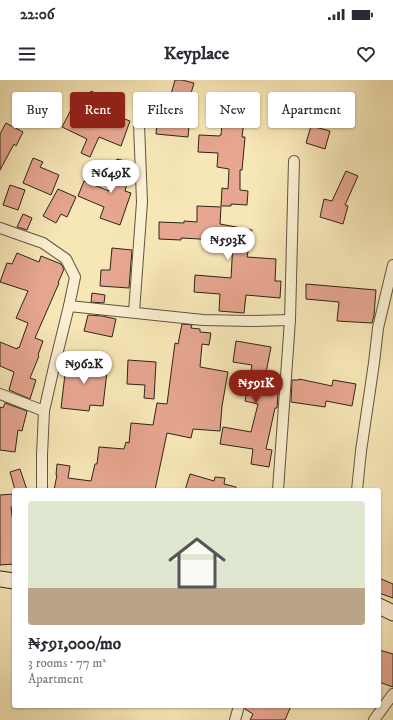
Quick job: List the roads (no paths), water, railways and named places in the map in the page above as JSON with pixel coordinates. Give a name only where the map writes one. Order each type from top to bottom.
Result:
[{"type":"street","points":[[134,312],[142,202],[139,128]]},
{"type":"street","points":[[278,488],[290,320],[294,162]]},
{"type":"street","points":[[0,228],[43,243],[66,259],[75,277],[44,411],[42,488]]},
{"type":"street","points":[[357,488],[378,328],[393,265]]},
{"type":"street","points":[[69,306],[203,320],[290,320]]},
{"type":"street","points":[[0,394],[44,411]]},
{"type":"street","points":[[0,579],[12,581]]},
{"type":"street","points":[[381,607],[393,613]]},
{"type":"street","points":[[374,720],[393,694]]},
{"type":"street","points":[[235,720],[238,708]]}]
